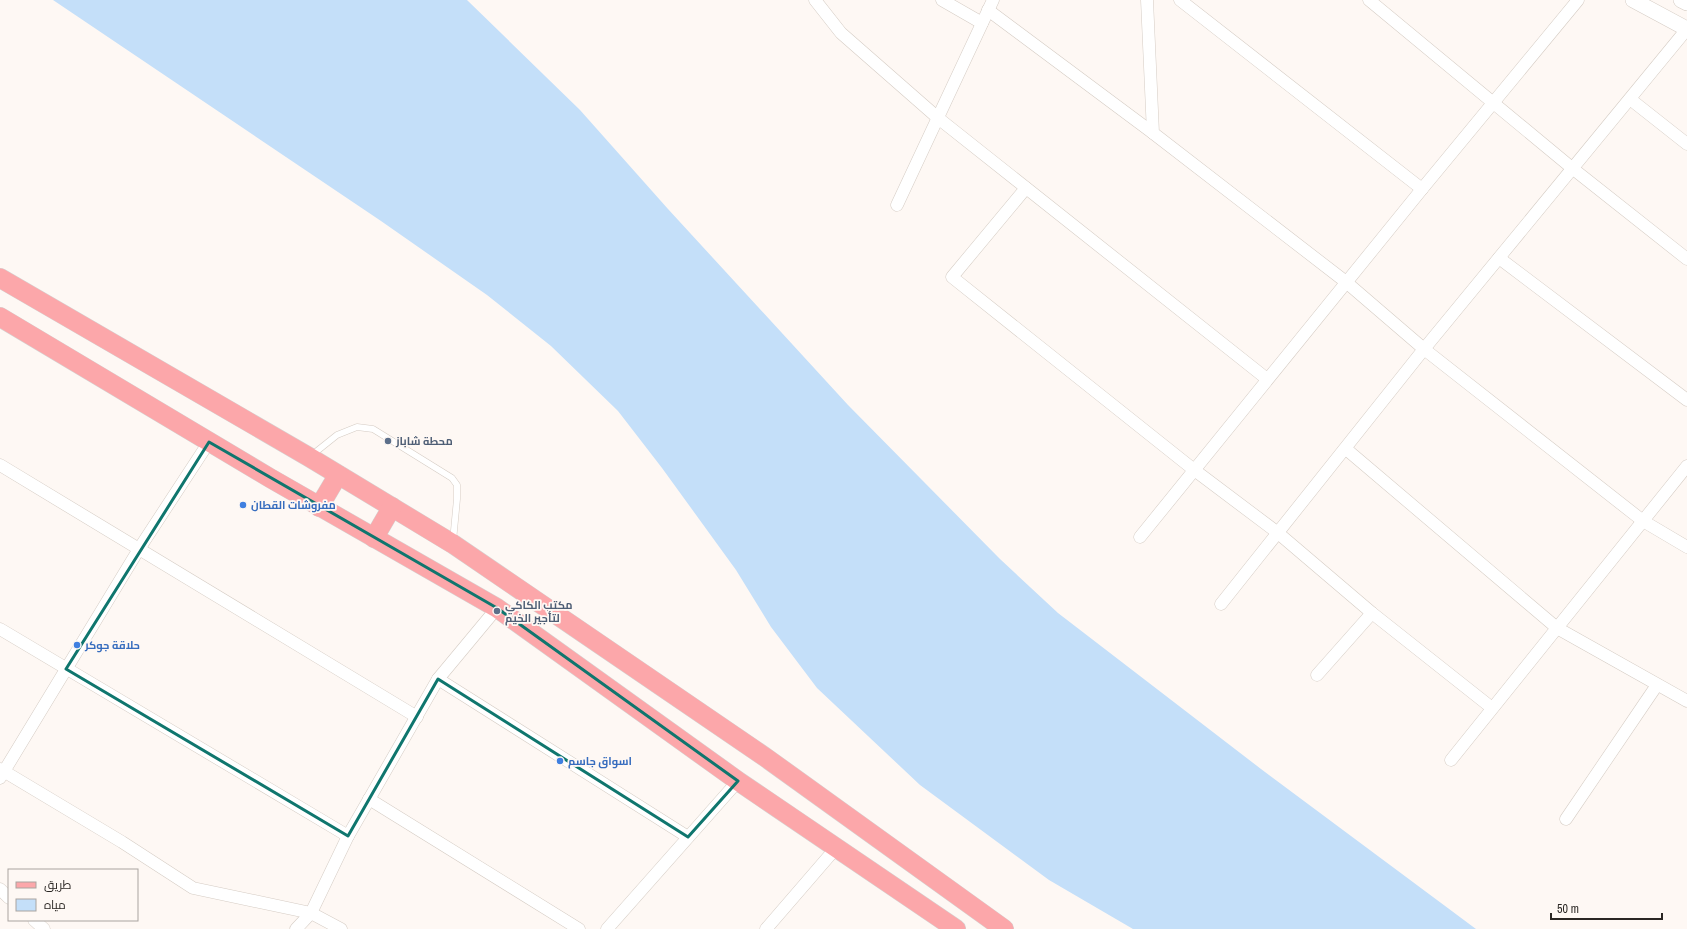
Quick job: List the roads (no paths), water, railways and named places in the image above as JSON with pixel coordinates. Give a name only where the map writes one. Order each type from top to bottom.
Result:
[{"type":"main road","points":[[0,278],[309,457],[453,544],[765,757],[1004,929]]},
{"type":"main road","points":[[2,323],[497,608],[738,781],[949,927]]},
{"type":"main road","points":[[320,507],[338,475]]},
{"type":"main road","points":[[374,538],[392,508]]},
{"type":"street","points":[[815,0],[841,33],[938,118],[1267,380]]},
{"type":"street","points":[[942,0],[982,24]]},
{"type":"street","points":[[1147,0],[1153,133]]},
{"type":"street","points":[[1180,0],[1422,188]]},
{"type":"street","points":[[1369,0],[1572,168],[1687,259]]},
{"type":"street","points":[[1140,537],[1422,188],[1578,0]]},
{"type":"street","points":[[1221,604],[1346,449],[1424,349],[1687,29],[1633,0]]},
{"type":"street","points":[[1681,0],[1687,3]]},
{"type":"street","points":[[897,204],[991,5],[1153,133],[1346,282],[1424,349],[1643,521],[1687,548]]},
{"type":"street","points":[[1630,99],[1687,144]]},
{"type":"street","points":[[1026,188],[952,277],[1194,470],[1278,533],[1372,613],[1492,708]]},
{"type":"street","points":[[1499,258],[1687,400]]},
{"type":"street","points":[[209,442],[139,549],[2,773],[122,842],[193,888],[311,913],[341,929]]},
{"type":"street","points":[[1346,449],[1557,628],[1687,701]]},
{"type":"street","points":[[0,465],[417,717]]},
{"type":"street","points":[[1451,760],[1687,466]]},
{"type":"street","points":[[296,929],[311,913],[348,836],[438,679],[497,608]]},
{"type":"street","points":[[1316,675],[1372,613]]},
{"type":"street","points":[[0,629],[348,836]]},
{"type":"street","points":[[438,679],[688,837]]},
{"type":"street","points":[[1566,819],[1657,685]]},
{"type":"street","points":[[607,929],[738,781]]},
{"type":"street","points":[[369,799],[579,929]]},
{"type":"street","points":[[766,929],[836,848]]},
{"type":"street","points":[[0,890],[8,897]]},
{"type":"lane","points":[[309,457],[337,435],[357,427],[372,429],[452,478],[457,485],[453,544]]},
{"type":"water","points":[[53,0],[467,0],[580,110],[668,209],[848,405],[1000,559],[1058,613],[1261,769],[1476,929],[1133,929],[1049,880],[920,785],[817,688],[771,627],[736,570],[662,468],[618,411],[551,346],[487,295],[381,221]]},
{"type":"place","name":"محطة شاباز","points":[[388,441]]},
{"type":"place","name":"مفروشات القطان","points":[[243,505]]},
{"type":"place","name":"مكتب الكاكي لتأجير الخيم","points":[[497,611]]},
{"type":"place","name":"حلاقة جوكر","points":[[77,645]]},
{"type":"place","name":"اسواق جاسم","points":[[560,761]]}]
